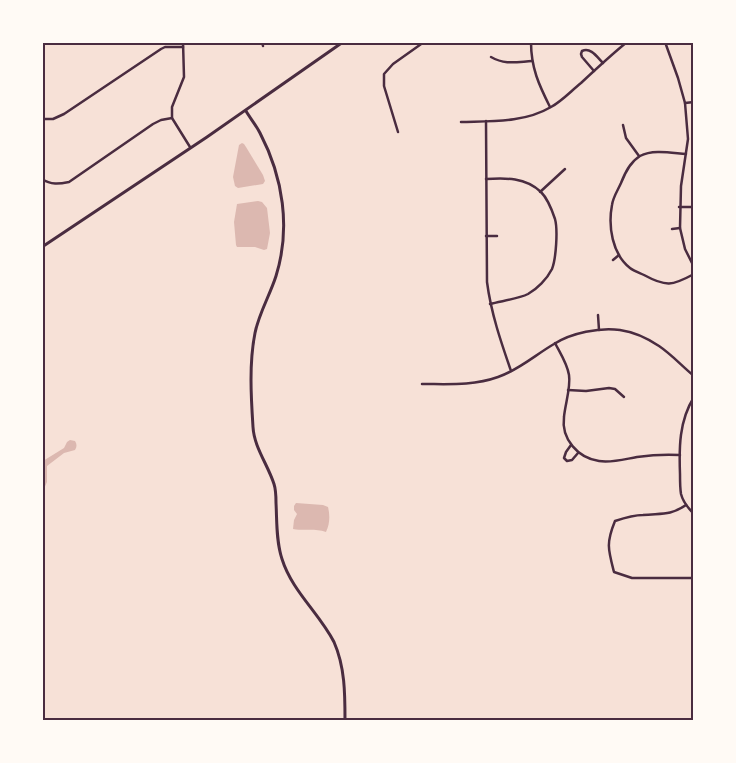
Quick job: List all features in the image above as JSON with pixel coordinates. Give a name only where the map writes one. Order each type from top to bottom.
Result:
[{"type":"street","points":[[183,42],[184,78],[172,107],[172,118],[190,147]]},
{"type":"street","points":[[42,247],[246,111],[343,42]]},
{"type":"street","points":[[398,132],[384,86],[384,74],[393,64],[424,42]]},
{"type":"street","points":[[531,42],[532,61],[537,80],[550,108]]},
{"type":"street","points":[[461,122],[513,120],[550,108],[564,98],[627,42]]},
{"type":"street","points":[[665,42],[685,103],[688,139],[681,186],[680,228],[685,249],[694,267]]},
{"type":"street","points":[[42,120],[53,119],[64,114],[161,49],[165,47],[183,47]]},
{"type":"street","points":[[594,71],[582,57],[582,51],[590,50],[603,62]]},
{"type":"street","points":[[491,57],[500,62],[508,63],[532,61]]},
{"type":"street","points":[[685,103],[694,102]]},
{"type":"street","points":[[246,111],[260,131],[270,152],[281,193],[283,220],[282,250],[275,277],[259,317],[252,351],[253,430],[275,488],[278,542],[286,570],[328,632],[339,656],[343,675],[345,720]]},
{"type":"street","points":[[42,179],[56,184],[69,182],[153,124],[172,118]]},
{"type":"street","points":[[486,121],[487,282],[490,304],[511,372]]},
{"type":"street","points":[[624,125],[626,138],[639,156]]},
{"type":"street","points":[[686,154],[656,152],[639,156],[628,167],[612,203],[610,222],[613,242],[619,255],[630,268],[658,283],[670,284],[694,274]]},
{"type":"street","points":[[540,192],[565,169]]},
{"type":"street","points":[[486,179],[512,178],[526,183],[540,192],[550,204],[556,221],[556,251],[552,269],[542,283],[527,295],[490,304]]},
{"type":"street","points":[[680,207],[694,206]]},
{"type":"street","points":[[672,229],[680,228]]},
{"type":"street","points":[[486,236],[498,236]]},
{"type":"street","points":[[613,260],[619,255]]},
{"type":"street","points":[[598,315],[600,330]]},
{"type":"street","points":[[422,384],[487,381],[511,372],[555,343],[575,334],[600,330],[619,330],[640,336],[661,347],[694,376]]},
{"type":"street","points":[[555,343],[565,361],[569,376],[564,421],[566,435],[578,453],[600,461],[618,461],[665,454],[680,455]]},
{"type":"street","points":[[568,390],[586,391],[615,388],[624,397]]},
{"type":"street","points":[[694,398],[690,403],[682,426],[680,455],[681,495],[686,505],[694,514]]},
{"type":"street","points":[[571,445],[564,458],[567,461],[572,460],[578,453]]},
{"type":"street","points":[[686,505],[670,514],[642,515],[615,520],[608,540],[609,558],[614,572],[632,578],[694,578]]},
{"type":"street","points":[[373,720],[446,720]]},
{"type":"street","points":[[544,720],[694,720]]},
{"type":"shaded area","points":[[242,143],[263,175],[265,181],[263,184],[238,188],[235,186],[233,177],[239,145]]},
{"type":"shaded area","points":[[262,202],[267,208],[270,233],[267,249],[237,247],[234,222],[237,204]]},
{"type":"shaded area","points":[[70,440],[75,441],[76,449],[64,453],[47,466],[47,482],[43,491],[43,461],[64,448]]},
{"type":"shaded area","points":[[296,503],[328,507],[329,520],[326,532],[293,529],[297,514],[294,510]]}]
